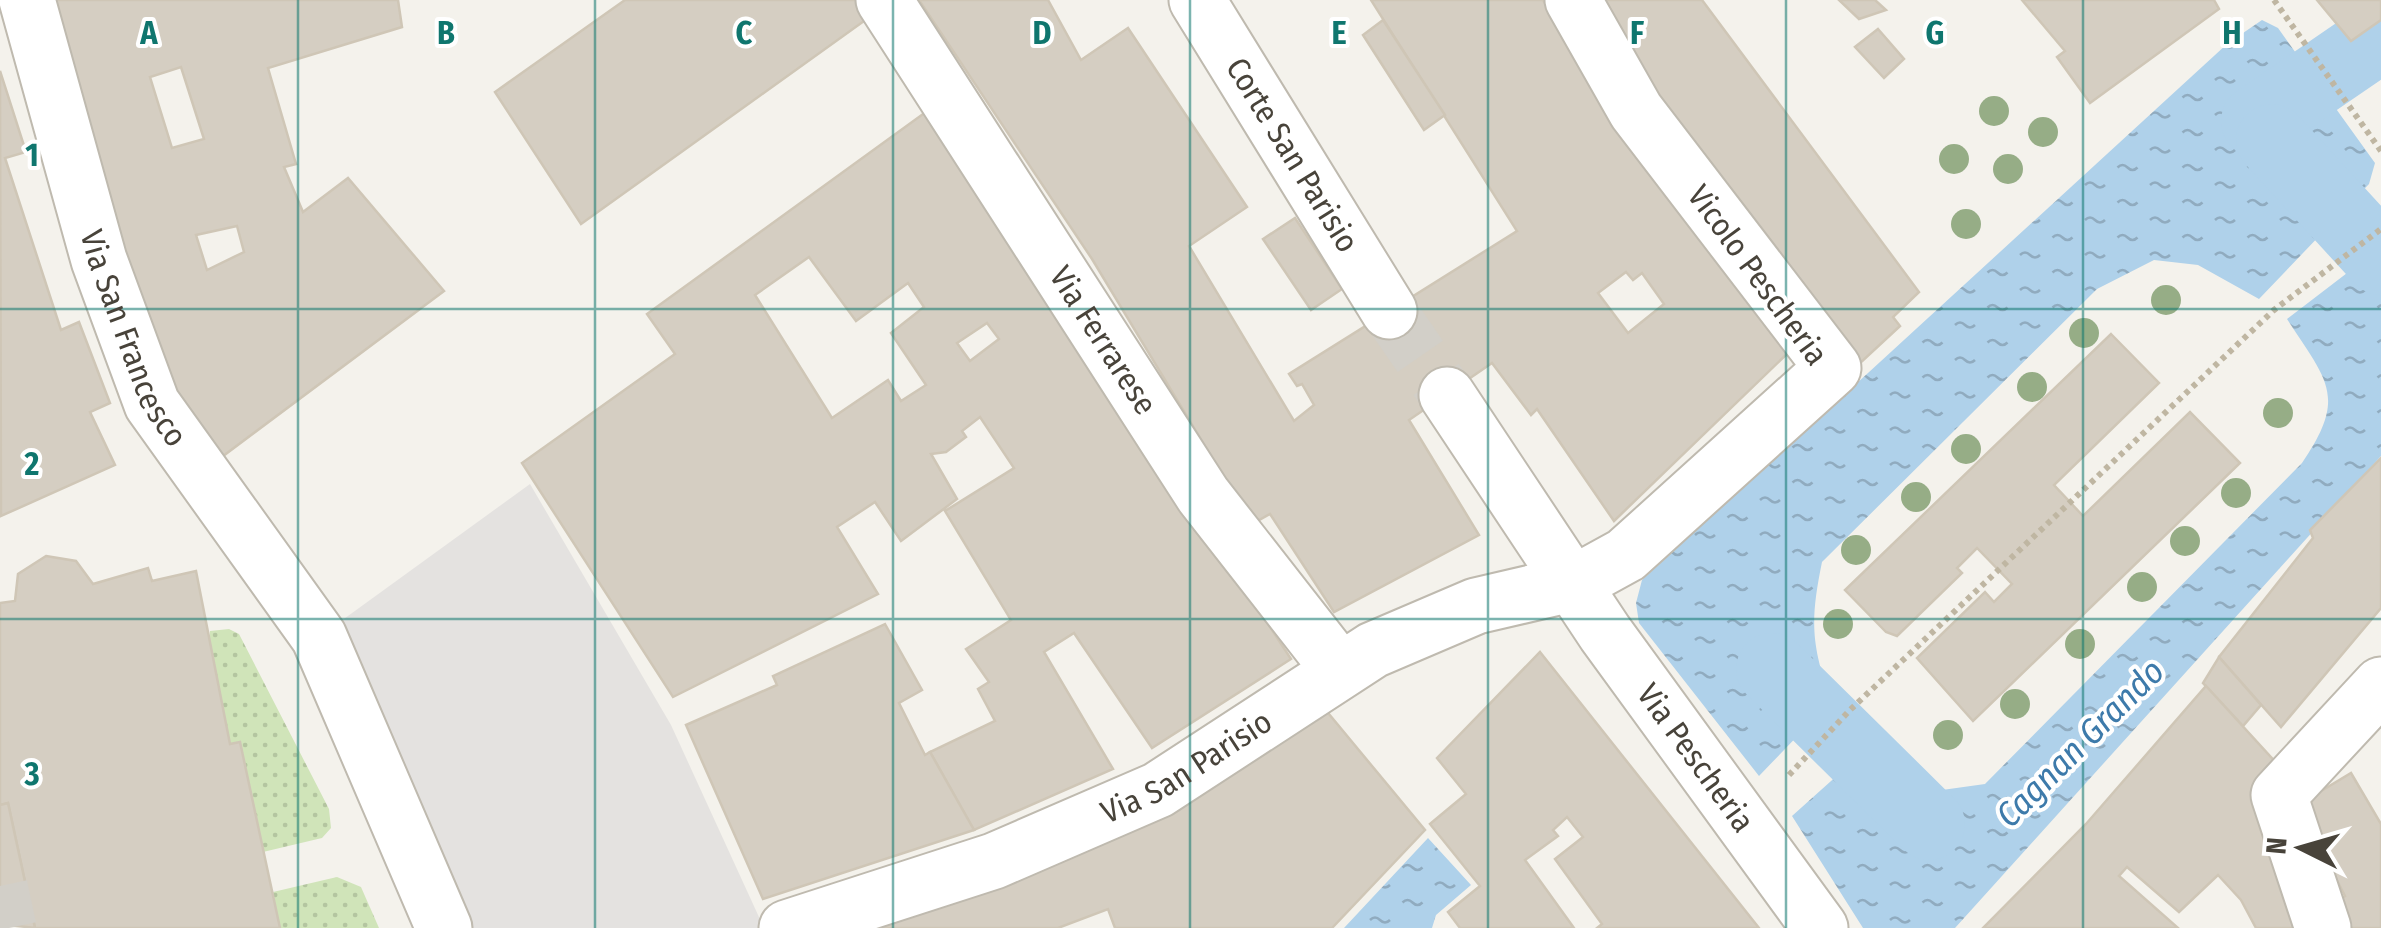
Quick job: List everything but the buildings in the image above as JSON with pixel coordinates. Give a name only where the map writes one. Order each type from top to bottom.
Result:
[{"type":"street","name":"Via San Francesco","points":[[27,0],[99,260],[152,404],[320,637],[444,928]]},
{"type":"street","name":"Via Ferrarese","points":[[884,0],[1203,494],[1339,669]]},
{"type":"street","name":"Corte San Parisio","points":[[1198,0],[1389,311]]},
{"type":"street","name":"Vicolo Pescheria","points":[[1573,0],[1636,112],[1833,368],[1626,555],[1574,583]]},
{"type":"street","name":"Via Pescheria","points":[[1446,395],[1606,633],[1820,928]]},
{"type":"street","name":"Via San Parisio","points":[[787,928],[994,861],[1158,790],[1372,650],[1476,606],[1574,583]]},
{"type":"street","points":[[2323,928],[2279,795],[2381,685]]},
{"type":"path","points":[[2276,3],[2381,151]]},
{"type":"path","points":[[1744,824],[1850,710],[2274,310],[2381,229]]},
{"type":"green space","points":[[229,629],[239,634],[329,809],[331,828],[322,838],[263,852],[240,742],[230,744],[209,641],[210,631]]},
{"type":"green space","points":[[337,877],[361,887],[379,928],[280,928],[273,892]]},
{"type":"shaded area","points":[[530,484],[671,725],[764,928],[444,928],[319,637]]},
{"type":"water","points":[[2262,20],[2278,28],[2375,163],[2369,184],[2259,299],[2198,265],[2154,260],[2097,289],[1822,562],[1814,632],[1831,701],[1759,776],[1639,623],[1636,603],[1642,580],[2227,44]]},
{"type":"water","points":[[2381,247],[2381,456],[1955,928],[1863,928],[1792,816],[1879,738],[1942,790],[1985,784],[2302,463],[2325,421],[2327,389],[2313,358],[2287,319]]},
{"type":"water","points":[[1428,838],[1471,885],[1436,915],[1432,928],[1344,928]]},
{"type":"waterway","name":"Cagnan Grando","points":[[2257,121],[2381,36]]},
{"type":"waterway","name":"Cagnan Grando","points":[[2272,140],[2381,259]]},
{"type":"waterway","name":"Cagnan Grando","points":[[1772,669],[1929,824]]},
{"type":"tunnel","points":[[1389,311],[1447,395]]},
{"type":"tunnel","points":[[0,886],[9,928]]}]
